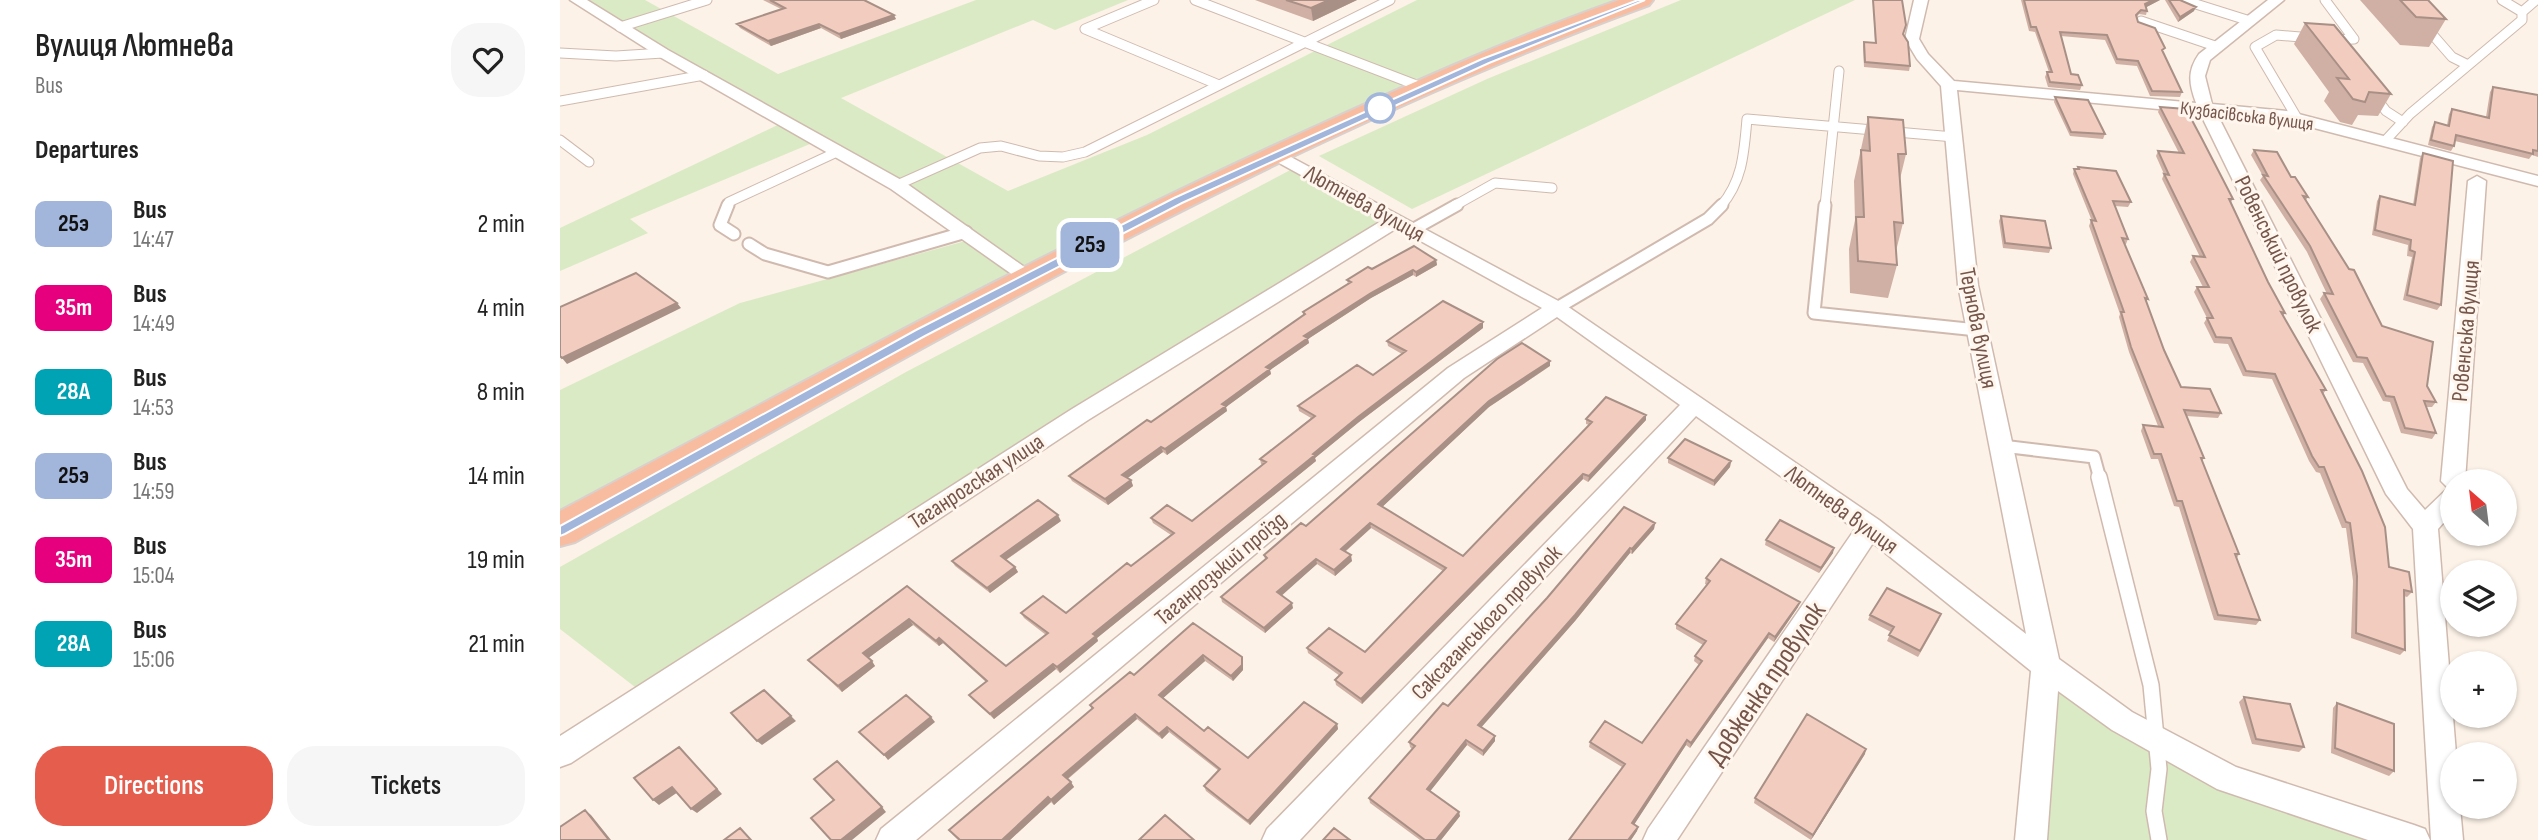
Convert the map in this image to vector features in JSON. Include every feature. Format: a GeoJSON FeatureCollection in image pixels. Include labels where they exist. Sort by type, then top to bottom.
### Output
{"type":"FeatureCollection","features":[{"type":"Feature","properties":{"kind":"highway"},"geometry":{"type":"LineString","coordinates":[[560,530],[1027,276],[1276,154],[1424,88],[1634,1]]}},
{"type":"Feature","properties":{"kind":"street"},"geometry":{"type":"LineString","coordinates":[[578,0],[663,53],[897,185],[1027,276]]}},
{"type":"Feature","properties":{"kind":"street"},"geometry":{"type":"LineString","coordinates":[[1921,0],[1912,40],[1922,56],[1949,85]]}},
{"type":"Feature","properties":{"kind":"street","name":"Ровенський провулок"},"geometry":{"type":"LineString","coordinates":[[2277,0],[2204,57],[2196,71],[2206,109],[2398,494],[2425,527]]}},
{"type":"Feature","properties":{"kind":"street","name":"Кузбасівська вулиця"},"geometry":{"type":"LineString","coordinates":[[1949,85],[2297,118],[2538,181]]}},
{"type":"Feature","properties":{"kind":"street","name":"Тернова вулиця"},"geometry":{"type":"LineString","coordinates":[[1949,85],[1968,285],[2046,666],[2031,840]]}},
{"type":"Feature","properties":{"kind":"street","name":"Лютнева вулиця"},"geometry":{"type":"LineString","coordinates":[[1276,154],[1557,308],[1870,527],[2046,666],[2122,721],[2228,779],[2414,840]]}},
{"type":"Feature","properties":{"kind":"street","name":"Ровенська вулиця"},"geometry":{"type":"LineString","coordinates":[[2454,469],[2477,181]]}},
{"type":"Feature","properties":{"kind":"street","name":"Таганрогская улица"},"geometry":{"type":"LineString","coordinates":[[560,753],[943,502],[1200,338],[1406,224]]}},
{"type":"Feature","properties":{"kind":"street","name":"Таганрозький проїзд"},"geometry":{"type":"LineString","coordinates":[[892,840],[1456,373],[1557,308]]}},
{"type":"Feature","properties":{"kind":"street","name":"Саксаганського провулок"},"geometry":{"type":"LineString","coordinates":[[1278,840],[1694,404]]}},
{"type":"Feature","properties":{"kind":"street"},"geometry":{"type":"LineString","coordinates":[[2440,510],[2425,527],[2447,840]]}},
{"type":"Feature","properties":{"kind":"street","name":"Довженка провулок"},"geometry":{"type":"LineString","coordinates":[[1660,840],[1870,527]]}},
{"type":"Feature","properties":{"kind":"lane"},"geometry":{"type":"LineString","coordinates":[[620,27],[707,0]]}},
{"type":"Feature","properties":{"kind":"lane"},"geometry":{"type":"LineString","coordinates":[[1154,0],[1085,29],[1219,85]]}},
{"type":"Feature","properties":{"kind":"lane"},"geometry":{"type":"LineString","coordinates":[[1195,0],[1424,88]]}},
{"type":"Feature","properties":{"kind":"lane"},"geometry":{"type":"LineString","coordinates":[[897,185],[980,148],[1001,146],[1051,157],[1085,152],[1390,0]]}},
{"type":"Feature","properties":{"kind":"lane"},"geometry":{"type":"LineString","coordinates":[[2183,0],[2250,21]]}},
{"type":"Feature","properties":{"kind":"lane"},"geometry":{"type":"LineString","coordinates":[[2297,118],[2255,47],[2276,35],[2332,40],[2354,39],[2325,0]]}},
{"type":"Feature","properties":{"kind":"lane"},"geometry":{"type":"LineString","coordinates":[[2502,0],[2522,12]]}},
{"type":"Feature","properties":{"kind":"lane"},"geometry":{"type":"LineString","coordinates":[[2385,141],[2403,122],[2522,20],[2522,12],[2536,0]]}},
{"type":"Feature","properties":{"kind":"lane"},"geometry":{"type":"LineString","coordinates":[[2418,19],[2452,57],[2468,65]]}},
{"type":"Feature","properties":{"kind":"lane"},"geometry":{"type":"LineString","coordinates":[[2141,21],[2218,47]]}},
{"type":"Feature","properties":{"kind":"lane"},"geometry":{"type":"LineString","coordinates":[[2332,40],[2340,50]]}},
{"type":"Feature","properties":{"kind":"lane"},"geometry":{"type":"LineString","coordinates":[[560,53],[616,57],[663,53]]}},
{"type":"Feature","properties":{"kind":"lane"},"geometry":{"type":"LineString","coordinates":[[1839,71],[1814,313],[1977,330]]}},
{"type":"Feature","properties":{"kind":"lane"},"geometry":{"type":"LineString","coordinates":[[560,101],[704,75]]}},
{"type":"Feature","properties":{"kind":"lane"},"geometry":{"type":"LineString","coordinates":[[2363,81],[2386,111],[2403,122]]}},
{"type":"Feature","properties":{"kind":"lane"},"geometry":{"type":"LineString","coordinates":[[1557,308],[1708,219],[1728,200],[1740,181],[1747,119],[1954,137]]}},
{"type":"Feature","properties":{"kind":"lane"},"geometry":{"type":"LineString","coordinates":[[560,140],[589,162]]}},
{"type":"Feature","properties":{"kind":"lane"},"geometry":{"type":"LineString","coordinates":[[734,234],[720,225],[729,202],[839,151]]}},
{"type":"Feature","properties":{"kind":"lane"},"geometry":{"type":"LineString","coordinates":[[1406,224],[1495,183],[1552,188]]}},
{"type":"Feature","properties":{"kind":"lane"},"geometry":{"type":"LineString","coordinates":[[749,244],[765,254],[828,272],[966,232]]}},
{"type":"Feature","properties":{"kind":"lane"},"geometry":{"type":"LineString","coordinates":[[2002,446],[2094,457],[2151,685],[2159,769],[2154,811],[2159,840]]}},
{"type":"Feature","properties":{"kind":"green space"},"geometry":{"type":"Polygon","coordinates":[[[574,0],[645,0],[778,74],[976,0],[1128,0],[1055,30],[1033,20],[841,98],[1008,191],[1147,135],[1417,0],[1621,0],[1361,106],[1185,188],[915,325],[560,515],[560,390],[740,303],[980,237],[817,141],[630,219],[648,233],[560,271],[560,228],[784,122],[574,0]]]}},
{"type":"Feature","properties":{"kind":"green space"},"geometry":{"type":"Polygon","coordinates":[[[1681,0],[1855,0],[1412,209],[1319,156],[1487,79],[1681,0]]]}},
{"type":"Feature","properties":{"kind":"green space"},"geometry":{"type":"Polygon","coordinates":[[[1298,166],[1392,220],[679,671],[635,687],[560,629],[560,567],[906,372],[1298,166]]]}},
{"type":"Feature","properties":{"kind":"green space"},"geometry":{"type":"Polygon","coordinates":[[[2057,669],[2226,789],[2378,840],[2045,840],[2057,669]]]}},
{"type":"Feature","properties":{"kind":"building"},"geometry":{"type":"Polygon","coordinates":[[[770,0],[864,0],[894,15],[839,34],[819,24],[768,41],[737,24],[785,8],[770,0]]]}},
{"type":"Feature","properties":{"kind":"building"},"geometry":{"type":"Polygon","coordinates":[[[1286,0],[1329,0],[1311,8],[1286,0]]]}},
{"type":"Feature","properties":{"kind":"building"},"geometry":{"type":"Polygon","coordinates":[[[1873,0],[1902,0],[1906,25],[1903,34],[1908,42],[1910,66],[1865,62],[1864,42],[1876,43],[1873,0]]]}},
{"type":"Feature","properties":{"kind":"building"},"geometry":{"type":"Polygon","coordinates":[[[2024,0],[2153,0],[2145,4],[2147,11],[2141,10],[2136,15],[2138,22],[2155,28],[2165,48],[2162,50],[2182,92],[2152,91],[2138,61],[2117,59],[2107,35],[2060,32],[2071,74],[2078,75],[2082,85],[2050,82],[2047,72],[2052,72],[2036,27],[2031,27],[2024,0]]]}},
{"type":"Feature","properties":{"kind":"building"},"geometry":{"type":"Polygon","coordinates":[[[2169,0],[2180,0],[2196,7],[2180,17],[2169,0]]]}},
{"type":"Feature","properties":{"kind":"building"},"geometry":{"type":"Polygon","coordinates":[[[2400,0],[2428,0],[2446,19],[2416,17],[2400,0]]]}},
{"type":"Feature","properties":{"kind":"building"},"geometry":{"type":"Polygon","coordinates":[[[2305,23],[2334,25],[2391,94],[2369,92],[2365,102],[2353,99],[2337,78],[2349,79],[2305,23]]]}},
{"type":"Feature","properties":{"kind":"building"},"geometry":{"type":"Polygon","coordinates":[[[2493,87],[2538,95],[2538,151],[2533,150],[2533,154],[2456,135],[2454,146],[2431,140],[2435,122],[2449,126],[2452,109],[2489,118],[2493,87]]]}},
{"type":"Feature","properties":{"kind":"building"},"geometry":{"type":"Polygon","coordinates":[[[2055,97],[2088,100],[2105,134],[2071,132],[2055,97]]]}},
{"type":"Feature","properties":{"kind":"building"},"geometry":{"type":"Polygon","coordinates":[[[2160,107],[2186,109],[2233,199],[2229,199],[2285,313],[2281,312],[2326,390],[2321,390],[2362,471],[2385,527],[2389,567],[2409,572],[2412,592],[2404,590],[2405,650],[2356,633],[2357,576],[2350,523],[2346,522],[2324,467],[2319,467],[2312,456],[2275,374],[2246,371],[2231,338],[2216,337],[2207,318],[2213,318],[2197,287],[2209,287],[2193,256],[2205,257],[2164,174],[2169,175],[2158,151],[2184,153],[2160,107]]]}},
{"type":"Feature","properties":{"kind":"building"},"geometry":{"type":"Polygon","coordinates":[[[1868,117],[1903,120],[1906,154],[1898,154],[1903,223],[1894,222],[1897,265],[1858,261],[1856,217],[1864,217],[1861,150],[1870,151],[1868,117]]]}},
{"type":"Feature","properties":{"kind":"building"},"geometry":{"type":"Polygon","coordinates":[[[2254,150],[2277,152],[2291,177],[2295,177],[2308,197],[2303,196],[2349,269],[2354,270],[2382,326],[2433,342],[2427,386],[2436,402],[2424,401],[2436,433],[2405,428],[2394,397],[2386,396],[2367,358],[2357,357],[2324,293],[2333,294],[2310,246],[2263,175],[2268,176],[2254,150]]]}},
{"type":"Feature","properties":{"kind":"building"},"geometry":{"type":"Polygon","coordinates":[[[2423,153],[2453,161],[2441,305],[2407,295],[2415,252],[2410,250],[2411,240],[2375,230],[2380,196],[2415,205],[2423,153]]]}},
{"type":"Feature","properties":{"kind":"building"},"geometry":{"type":"Polygon","coordinates":[[[2078,167],[2116,171],[2131,202],[2113,201],[2128,239],[2122,238],[2148,299],[2145,298],[2164,350],[2181,387],[2210,389],[2221,413],[2184,410],[2239,554],[2235,554],[2260,620],[2218,615],[2182,501],[2177,501],[2161,454],[2154,454],[2143,425],[2163,427],[2131,347],[2121,312],[2124,312],[2091,220],[2096,221],[2074,169],[2079,169],[2078,167]]]}},
{"type":"Feature","properties":{"kind":"building"},"geometry":{"type":"Polygon","coordinates":[[[2001,216],[2045,221],[2051,248],[2005,243],[2001,216]]]}},
{"type":"Feature","properties":{"kind":"building"},"geometry":{"type":"Polygon","coordinates":[[[1414,246],[1436,260],[1371,293],[1304,336],[1308,338],[1266,367],[1270,369],[1222,404],[1226,406],[1165,449],[1161,447],[1122,475],[1131,480],[1105,499],[1069,476],[1147,420],[1151,422],[1305,314],[1303,312],[1351,282],[1347,280],[1414,246]]]}},
{"type":"Feature","properties":{"kind":"building"},"geometry":{"type":"Polygon","coordinates":[[[636,273],[677,303],[562,358],[560,307],[636,273]]]}},
{"type":"Feature","properties":{"kind":"building"},"geometry":{"type":"Polygon","coordinates":[[[1443,301],[1483,322],[1358,417],[1313,454],[1315,455],[1093,634],[1096,636],[1057,667],[1053,664],[990,714],[969,695],[987,681],[939,638],[936,641],[909,619],[863,653],[872,661],[838,686],[808,660],[907,586],[1006,666],[1048,633],[1021,613],[1043,596],[1066,613],[1127,563],[1131,566],[1174,533],[1151,518],[1167,505],[1192,521],[1266,462],[1260,459],[1315,416],[1298,406],[1357,365],[1373,375],[1406,351],[1387,341],[1443,301]]]}},
{"type":"Feature","properties":{"kind":"building"},"geometry":{"type":"Polygon","coordinates":[[[1522,343],[1550,361],[1489,401],[1378,504],[1463,556],[1592,422],[1586,419],[1606,397],[1646,415],[1589,476],[1583,474],[1361,699],[1335,680],[1342,673],[1307,648],[1329,628],[1365,652],[1446,568],[1370,523],[1341,549],[1351,555],[1334,570],[1316,559],[1277,592],[1292,603],[1264,628],[1221,597],[1267,558],[1264,555],[1301,523],[1306,526],[1497,359],[1522,343]]]}},
{"type":"Feature","properties":{"kind":"building"},"geometry":{"type":"Polygon","coordinates":[[[1685,439],[1731,461],[1714,481],[1668,458],[1685,439]]]}},
{"type":"Feature","properties":{"kind":"building"},"geometry":{"type":"Polygon","coordinates":[[[1038,500],[1058,515],[1001,556],[1015,567],[987,588],[952,561],[1038,500]]]}},
{"type":"Feature","properties":{"kind":"building"},"geometry":{"type":"Polygon","coordinates":[[[1624,507],[1655,523],[1632,549],[1630,548],[1478,725],[1495,736],[1483,751],[1466,740],[1427,789],[1459,812],[1436,840],[1425,840],[1369,798],[1415,746],[1409,742],[1443,703],[1448,706],[1547,598],[1624,507]]]}},
{"type":"Feature","properties":{"kind":"building"},"geometry":{"type":"Polygon","coordinates":[[[1780,520],[1834,548],[1821,568],[1766,540],[1780,520]]]}},
{"type":"Feature","properties":{"kind":"building"},"geometry":{"type":"Polygon","coordinates":[[[1721,559],[1800,602],[1775,637],[1769,633],[1691,743],[1687,740],[1632,823],[1638,827],[1628,840],[1569,840],[1625,764],[1590,742],[1605,721],[1642,743],[1702,661],[1695,656],[1706,641],[1676,624],[1710,581],[1706,578],[1721,559]]]}},
{"type":"Feature","properties":{"kind":"building"},"geometry":{"type":"Polygon","coordinates":[[[1887,588],[1941,614],[1920,651],[1889,635],[1894,627],[1870,615],[1887,588]]]}},
{"type":"Feature","properties":{"kind":"building"},"geometry":{"type":"Polygon","coordinates":[[[1193,623],[1242,657],[1242,665],[1231,676],[1203,655],[1159,695],[1204,731],[1208,727],[1248,758],[1304,702],[1337,724],[1248,821],[1204,786],[1220,769],[1167,727],[1159,734],[1135,714],[1063,775],[1071,782],[1051,800],[1048,797],[1002,840],[960,840],[949,830],[1093,708],[1090,705],[1130,672],[1134,675],[1193,623]]]}},
{"type":"Feature","properties":{"kind":"building"},"geometry":{"type":"Polygon","coordinates":[[[764,690],[791,716],[757,741],[731,713],[764,690]]]}},
{"type":"Feature","properties":{"kind":"building"},"geometry":{"type":"Polygon","coordinates":[[[906,695],[931,717],[884,755],[859,732],[906,695]]]}},
{"type":"Feature","properties":{"kind":"building"},"geometry":{"type":"Polygon","coordinates":[[[2244,697],[2290,704],[2304,747],[2256,739],[2244,697]]]}},
{"type":"Feature","properties":{"kind":"building"},"geometry":{"type":"Polygon","coordinates":[[[2337,703],[2394,724],[2394,771],[2335,748],[2337,703]]]}},
{"type":"Feature","properties":{"kind":"building"},"geometry":{"type":"Polygon","coordinates":[[[1807,714],[1866,749],[1813,835],[1755,798],[1807,714]]]}},
{"type":"Feature","properties":{"kind":"building"},"geometry":{"type":"Polygon","coordinates":[[[679,747],[717,789],[691,809],[672,787],[653,800],[634,778],[679,747]]]}},
{"type":"Feature","properties":{"kind":"building"},"geometry":{"type":"Polygon","coordinates":[[[837,761],[882,807],[841,840],[831,840],[811,818],[834,800],[814,779],[837,761]]]}},
{"type":"Feature","properties":{"kind":"building"},"geometry":{"type":"Polygon","coordinates":[[[585,810],[609,840],[560,840],[560,827],[585,810]]]}},
{"type":"Feature","properties":{"kind":"building"},"geometry":{"type":"Polygon","coordinates":[[[1165,815],[1194,840],[1139,840],[1165,815]]]}},
{"type":"Feature","properties":{"kind":"building"},"geometry":{"type":"Polygon","coordinates":[[[740,828],[751,840],[724,840],[740,828]]]}},
{"type":"Feature","properties":{"kind":"building"},"geometry":{"type":"Polygon","coordinates":[[[1334,828],[1350,840],[1323,840],[1334,828]]]}},
{"type":"Feature","properties":{"kind":"bus line","name":"25э"},"geometry":{"type":"LineString","coordinates":[[560,530],[1027,276],[1178,201],[1276,154],[1485,61],[1641,0]]}}]}
